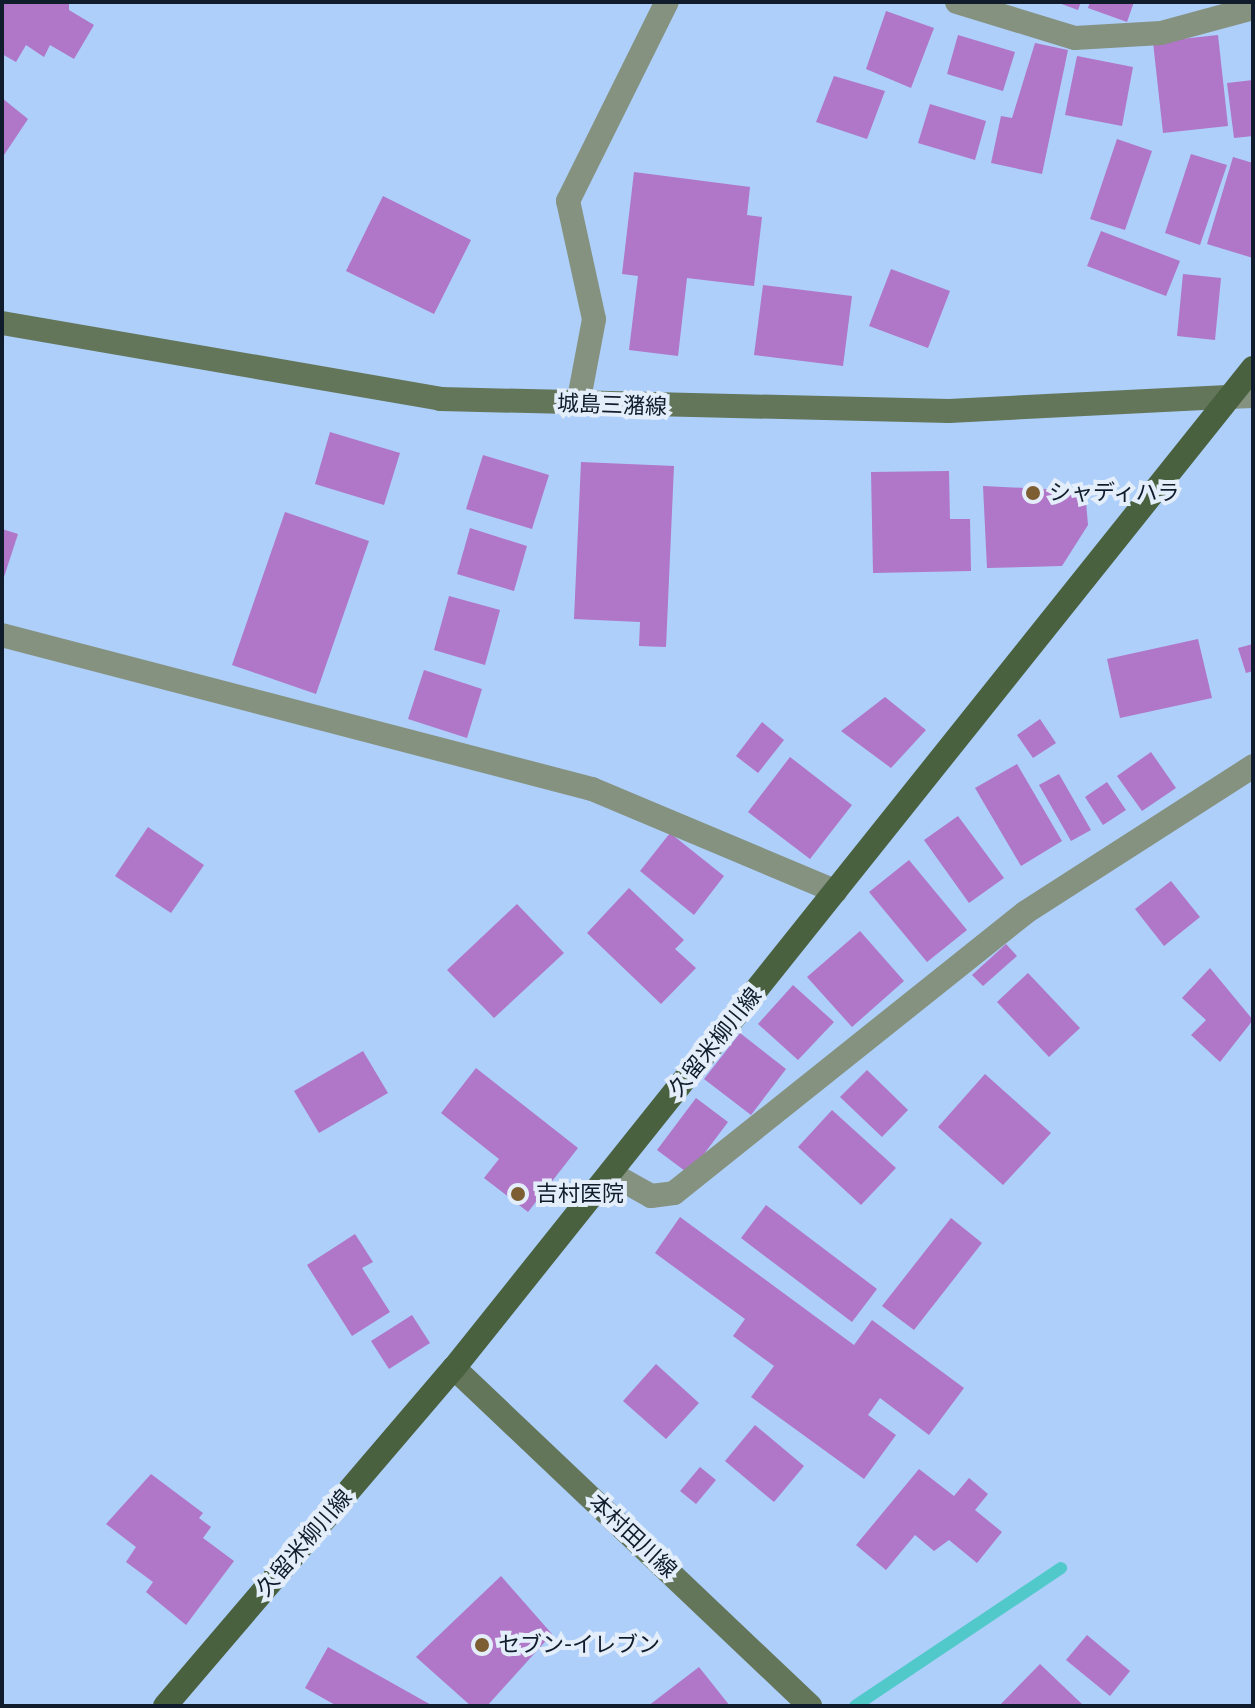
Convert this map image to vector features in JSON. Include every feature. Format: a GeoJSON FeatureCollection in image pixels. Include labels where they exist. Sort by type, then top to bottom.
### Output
{"type":"FeatureCollection","features":[{"type":"Feature","properties":{"kind":"main road","name":"城島三潴線"},"geometry":{"type":"LineString","coordinates":[[2,323],[440,399],[949,411],[1228,397]]}},
{"type":"Feature","properties":{"kind":"main road","name":"久留米柳川線"},"geometry":{"type":"LineString","coordinates":[[165,1706],[454,1368],[1253,368]]}},
{"type":"Feature","properties":{"kind":"main road","name":"本村田川線"},"geometry":{"type":"LineString","coordinates":[[454,1368],[810,1706]]}},
{"type":"Feature","properties":{"kind":"street"},"geometry":{"type":"LineString","coordinates":[[578,404],[594,319],[568,201],[667,2]]}},
{"type":"Feature","properties":{"kind":"street"},"geometry":{"type":"LineString","coordinates":[[957,2],[1075,38],[1161,33],[1253,8]]}},
{"type":"Feature","properties":{"kind":"street"},"geometry":{"type":"LineString","coordinates":[[1228,397],[1253,396]]}},
{"type":"Feature","properties":{"kind":"street"},"geometry":{"type":"LineString","coordinates":[[2,635],[592,789],[835,891]]}},
{"type":"Feature","properties":{"kind":"street"},"geometry":{"type":"LineString","coordinates":[[610,1173],[651,1196],[674,1193],[1026,912],[1253,766]]}},
{"type":"Feature","properties":{"kind":"building"},"geometry":{"type":"Polygon","coordinates":[[[2,2],[69,2],[69,10],[94,25],[74,59],[50,45],[44,57],[26,45],[16,62],[2,54],[2,2]]]}},
{"type":"Feature","properties":{"kind":"building"},"geometry":{"type":"Polygon","coordinates":[[[1056,2],[1081,2],[1078,10],[1056,2]]]}},
{"type":"Feature","properties":{"kind":"building"},"geometry":{"type":"Polygon","coordinates":[[[1090,2],[1134,2],[1127,22],[1088,8],[1090,2]]]}},
{"type":"Feature","properties":{"kind":"building"},"geometry":{"type":"Polygon","coordinates":[[[886,11],[934,28],[911,88],[866,69],[886,11]]]}},
{"type":"Feature","properties":{"kind":"building"},"geometry":{"type":"Polygon","coordinates":[[[958,35],[1015,52],[1003,91],[947,74],[958,35]]]}},
{"type":"Feature","properties":{"kind":"building"},"geometry":{"type":"Polygon","coordinates":[[[1218,35],[1228,126],[1163,133],[1153,42],[1218,35]]]}},
{"type":"Feature","properties":{"kind":"building"},"geometry":{"type":"Polygon","coordinates":[[[1035,43],[1068,50],[1042,174],[991,163],[1001,116],[1012,118],[1035,43]]]}},
{"type":"Feature","properties":{"kind":"building"},"geometry":{"type":"Polygon","coordinates":[[[1077,56],[1133,67],[1122,126],[1065,115],[1077,56]]]}},
{"type":"Feature","properties":{"kind":"building"},"geometry":{"type":"Polygon","coordinates":[[[834,76],[885,91],[867,139],[816,122],[834,76]]]}},
{"type":"Feature","properties":{"kind":"building"},"geometry":{"type":"Polygon","coordinates":[[[1253,80],[1253,136],[1234,138],[1227,83],[1253,80]]]}},
{"type":"Feature","properties":{"kind":"building"},"geometry":{"type":"Polygon","coordinates":[[[2,98],[28,119],[2,158],[2,98]]]}},
{"type":"Feature","properties":{"kind":"building"},"geometry":{"type":"Polygon","coordinates":[[[930,104],[986,121],[975,160],[918,143],[930,104]]]}},
{"type":"Feature","properties":{"kind":"building"},"geometry":{"type":"Polygon","coordinates":[[[1117,139],[1152,151],[1125,230],[1090,219],[1117,139]]]}},
{"type":"Feature","properties":{"kind":"building"},"geometry":{"type":"Polygon","coordinates":[[[1191,154],[1227,165],[1200,245],[1165,233],[1191,154]]]}},
{"type":"Feature","properties":{"kind":"building"},"geometry":{"type":"Polygon","coordinates":[[[1233,157],[1253,163],[1253,258],[1207,244],[1233,157]]]}},
{"type":"Feature","properties":{"kind":"building"},"geometry":{"type":"Polygon","coordinates":[[[634,172],[750,187],[747,215],[762,217],[754,286],[687,278],[678,356],[629,350],[638,276],[622,274],[634,172]]]}},
{"type":"Feature","properties":{"kind":"building"},"geometry":{"type":"Polygon","coordinates":[[[383,196],[471,240],[434,314],[346,271],[383,196]]]}},
{"type":"Feature","properties":{"kind":"building"},"geometry":{"type":"Polygon","coordinates":[[[1101,231],[1180,261],[1166,296],[1087,266],[1101,231]]]}},
{"type":"Feature","properties":{"kind":"building"},"geometry":{"type":"Polygon","coordinates":[[[891,269],[950,291],[928,348],[869,326],[891,269]]]}},
{"type":"Feature","properties":{"kind":"building"},"geometry":{"type":"Polygon","coordinates":[[[1183,274],[1221,278],[1215,340],[1177,336],[1183,274]]]}},
{"type":"Feature","properties":{"kind":"building"},"geometry":{"type":"Polygon","coordinates":[[[763,285],[852,296],[843,366],[754,355],[763,285]]]}},
{"type":"Feature","properties":{"kind":"building"},"geometry":{"type":"Polygon","coordinates":[[[330,432],[400,453],[384,505],[315,484],[330,432]]]}},
{"type":"Feature","properties":{"kind":"building"},"geometry":{"type":"Polygon","coordinates":[[[483,455],[549,475],[532,529],[466,509],[483,455]]]}},
{"type":"Feature","properties":{"kind":"building"},"geometry":{"type":"Polygon","coordinates":[[[581,462],[674,466],[666,647],[639,646],[640,622],[574,619],[581,462]]]}},
{"type":"Feature","properties":{"kind":"building"},"geometry":{"type":"Polygon","coordinates":[[[949,471],[950,519],[970,519],[971,571],[873,573],[871,472],[949,471]]]}},
{"type":"Feature","properties":{"kind":"building"},"geometry":{"type":"Polygon","coordinates":[[[983,486],[1085,491],[1088,525],[1062,566],[987,568],[983,486]]]}},
{"type":"Feature","properties":{"kind":"building"},"geometry":{"type":"Polygon","coordinates":[[[285,512],[369,541],[316,694],[232,665],[285,512]]]}},
{"type":"Feature","properties":{"kind":"building"},"geometry":{"type":"Polygon","coordinates":[[[470,528],[527,546],[514,591],[457,574],[470,528]]]}},
{"type":"Feature","properties":{"kind":"building"},"geometry":{"type":"Polygon","coordinates":[[[2,529],[18,534],[3,580],[2,579],[2,529]]]}},
{"type":"Feature","properties":{"kind":"building"},"geometry":{"type":"Polygon","coordinates":[[[449,596],[500,610],[485,665],[434,650],[449,596]]]}},
{"type":"Feature","properties":{"kind":"building"},"geometry":{"type":"Polygon","coordinates":[[[1198,639],[1212,698],[1120,718],[1107,659],[1198,639]]]}},
{"type":"Feature","properties":{"kind":"building"},"geometry":{"type":"Polygon","coordinates":[[[1253,644],[1253,671],[1246,673],[1238,648],[1253,644]]]}},
{"type":"Feature","properties":{"kind":"building"},"geometry":{"type":"Polygon","coordinates":[[[424,670],[482,689],[467,738],[408,719],[424,670]]]}},
{"type":"Feature","properties":{"kind":"building"},"geometry":{"type":"Polygon","coordinates":[[[885,697],[926,730],[891,768],[841,731],[885,697]]]}},
{"type":"Feature","properties":{"kind":"building"},"geometry":{"type":"Polygon","coordinates":[[[1040,719],[1056,743],[1033,758],[1017,735],[1040,719]]]}},
{"type":"Feature","properties":{"kind":"building"},"geometry":{"type":"Polygon","coordinates":[[[762,722],[784,740],[758,773],[736,756],[762,722]]]}},
{"type":"Feature","properties":{"kind":"building"},"geometry":{"type":"Polygon","coordinates":[[[1151,752],[1176,788],[1142,811],[1117,776],[1151,752]]]}},
{"type":"Feature","properties":{"kind":"building"},"geometry":{"type":"Polygon","coordinates":[[[790,757],[852,805],[810,859],[748,812],[790,757]]]}},
{"type":"Feature","properties":{"kind":"building"},"geometry":{"type":"Polygon","coordinates":[[[1017,764],[1062,841],[1021,866],[975,788],[1017,764]]]}},
{"type":"Feature","properties":{"kind":"building"},"geometry":{"type":"Polygon","coordinates":[[[1059,774],[1091,830],[1071,841],[1039,785],[1059,774]]]}},
{"type":"Feature","properties":{"kind":"building"},"geometry":{"type":"Polygon","coordinates":[[[1107,782],[1126,810],[1103,825],[1085,797],[1107,782]]]}},
{"type":"Feature","properties":{"kind":"building"},"geometry":{"type":"Polygon","coordinates":[[[958,816],[1004,878],[969,903],[924,840],[958,816]]]}},
{"type":"Feature","properties":{"kind":"building"},"geometry":{"type":"Polygon","coordinates":[[[148,827],[204,865],[171,913],[115,876],[148,827]]]}},
{"type":"Feature","properties":{"kind":"building"},"geometry":{"type":"Polygon","coordinates":[[[670,833],[724,876],[694,915],[640,871],[670,833]]]}},
{"type":"Feature","properties":{"kind":"building"},"geometry":{"type":"Polygon","coordinates":[[[909,860],[967,930],[927,962],[869,892],[909,860]]]}},
{"type":"Feature","properties":{"kind":"building"},"geometry":{"type":"Polygon","coordinates":[[[1171,881],[1200,917],[1164,946],[1135,909],[1171,881]]]}},
{"type":"Feature","properties":{"kind":"building"},"geometry":{"type":"Polygon","coordinates":[[[629,888],[684,940],[675,949],[696,968],[661,1004],[587,933],[629,888]]]}},
{"type":"Feature","properties":{"kind":"building"},"geometry":{"type":"Polygon","coordinates":[[[517,904],[564,953],[494,1018],[447,970],[517,904]]]}},
{"type":"Feature","properties":{"kind":"building"},"geometry":{"type":"Polygon","coordinates":[[[860,931],[904,981],[852,1027],[807,977],[860,931]]]}},
{"type":"Feature","properties":{"kind":"building"},"geometry":{"type":"Polygon","coordinates":[[[1006,944],[1017,956],[983,986],[972,975],[1006,944]]]}},
{"type":"Feature","properties":{"kind":"building"},"geometry":{"type":"Polygon","coordinates":[[[1210,968],[1253,1020],[1220,1062],[1191,1035],[1206,1020],[1182,998],[1210,968]]]}},
{"type":"Feature","properties":{"kind":"building"},"geometry":{"type":"Polygon","coordinates":[[[1028,973],[1080,1028],[1049,1057],[997,1002],[1028,973]]]}},
{"type":"Feature","properties":{"kind":"building"},"geometry":{"type":"Polygon","coordinates":[[[793,985],[834,1022],[798,1060],[758,1024],[793,985]]]}},
{"type":"Feature","properties":{"kind":"building"},"geometry":{"type":"Polygon","coordinates":[[[740,1033],[786,1069],[751,1115],[704,1079],[740,1033]]]}},
{"type":"Feature","properties":{"kind":"building"},"geometry":{"type":"Polygon","coordinates":[[[363,1051],[388,1093],[319,1133],[294,1091],[363,1051]]]}},
{"type":"Feature","properties":{"kind":"building"},"geometry":{"type":"Polygon","coordinates":[[[476,1068],[578,1148],[528,1212],[484,1178],[499,1159],[441,1113],[476,1068]]]}},
{"type":"Feature","properties":{"kind":"building"},"geometry":{"type":"Polygon","coordinates":[[[867,1070],[908,1110],[882,1137],[840,1097],[867,1070]]]}},
{"type":"Feature","properties":{"kind":"building"},"geometry":{"type":"Polygon","coordinates":[[[985,1074],[1051,1133],[1003,1185],[938,1127],[985,1074]]]}},
{"type":"Feature","properties":{"kind":"building"},"geometry":{"type":"Polygon","coordinates":[[[696,1098],[728,1122],[689,1174],[657,1150],[696,1098]]]}},
{"type":"Feature","properties":{"kind":"building"},"geometry":{"type":"Polygon","coordinates":[[[832,1110],[896,1168],[861,1205],[798,1147],[832,1110]]]}},
{"type":"Feature","properties":{"kind":"building"},"geometry":{"type":"Polygon","coordinates":[[[766,1205],[877,1289],[852,1322],[741,1238],[766,1205]]]}},
{"type":"Feature","properties":{"kind":"building"},"geometry":{"type":"Polygon","coordinates":[[[680,1217],[854,1345],[872,1320],[964,1388],[929,1435],[880,1398],[868,1415],[896,1435],[864,1479],[751,1397],[774,1366],[733,1336],[745,1319],[655,1253],[680,1217]]]}},
{"type":"Feature","properties":{"kind":"building"},"geometry":{"type":"Polygon","coordinates":[[[951,1218],[982,1243],[914,1330],[882,1306],[951,1218]]]}},
{"type":"Feature","properties":{"kind":"building"},"geometry":{"type":"Polygon","coordinates":[[[355,1234],[373,1262],[362,1268],[390,1312],[352,1336],[307,1265],[355,1234]]]}},
{"type":"Feature","properties":{"kind":"building"},"geometry":{"type":"Polygon","coordinates":[[[412,1315],[430,1343],[389,1369],[371,1341],[412,1315]]]}},
{"type":"Feature","properties":{"kind":"building"},"geometry":{"type":"Polygon","coordinates":[[[656,1364],[699,1403],[666,1439],[623,1401],[656,1364]]]}},
{"type":"Feature","properties":{"kind":"building"},"geometry":{"type":"Polygon","coordinates":[[[755,1425],[804,1466],[774,1502],[725,1461],[755,1425]]]}},
{"type":"Feature","properties":{"kind":"building"},"geometry":{"type":"Polygon","coordinates":[[[700,1467],[716,1480],[696,1504],[680,1491],[700,1467]]]}},
{"type":"Feature","properties":{"kind":"building"},"geometry":{"type":"Polygon","coordinates":[[[919,1469],[954,1496],[969,1478],[988,1494],[975,1510],[1002,1532],[977,1563],[949,1540],[934,1551],[915,1535],[886,1570],[856,1545],[919,1469]]]}},
{"type":"Feature","properties":{"kind":"building"},"geometry":{"type":"Polygon","coordinates":[[[151,1474],[203,1513],[199,1518],[211,1527],[203,1538],[234,1561],[186,1625],[146,1592],[153,1582],[126,1562],[136,1547],[106,1524],[151,1474]]]}},
{"type":"Feature","properties":{"kind":"building"},"geometry":{"type":"Polygon","coordinates":[[[501,1576],[552,1634],[487,1706],[471,1706],[416,1657],[501,1576]]]}},
{"type":"Feature","properties":{"kind":"building"},"geometry":{"type":"Polygon","coordinates":[[[1087,1635],[1130,1671],[1110,1696],[1066,1660],[1087,1635]]]}},
{"type":"Feature","properties":{"kind":"building"},"geometry":{"type":"Polygon","coordinates":[[[328,1647],[433,1706],[337,1706],[305,1688],[328,1647]]]}},
{"type":"Feature","properties":{"kind":"building"},"geometry":{"type":"Polygon","coordinates":[[[1040,1664],[1084,1706],[999,1706],[1040,1664]]]}},
{"type":"Feature","properties":{"kind":"building"},"geometry":{"type":"Polygon","coordinates":[[[699,1667],[730,1706],[648,1706],[699,1667]]]}},
{"type":"Feature","properties":{"kind":"waterway"},"geometry":{"type":"LineString","coordinates":[[855,1706],[1061,1568]]}},
{"type":"Feature","properties":{"kind":"place","name":"シャディハラ"},"geometry":{"type":"Point","coordinates":[1033,493]}},
{"type":"Feature","properties":{"kind":"place","name":"吉村医院"},"geometry":{"type":"Point","coordinates":[518,1194]}},
{"type":"Feature","properties":{"kind":"place","name":"セブン-イレブン"},"geometry":{"type":"Point","coordinates":[482,1645]}}]}
